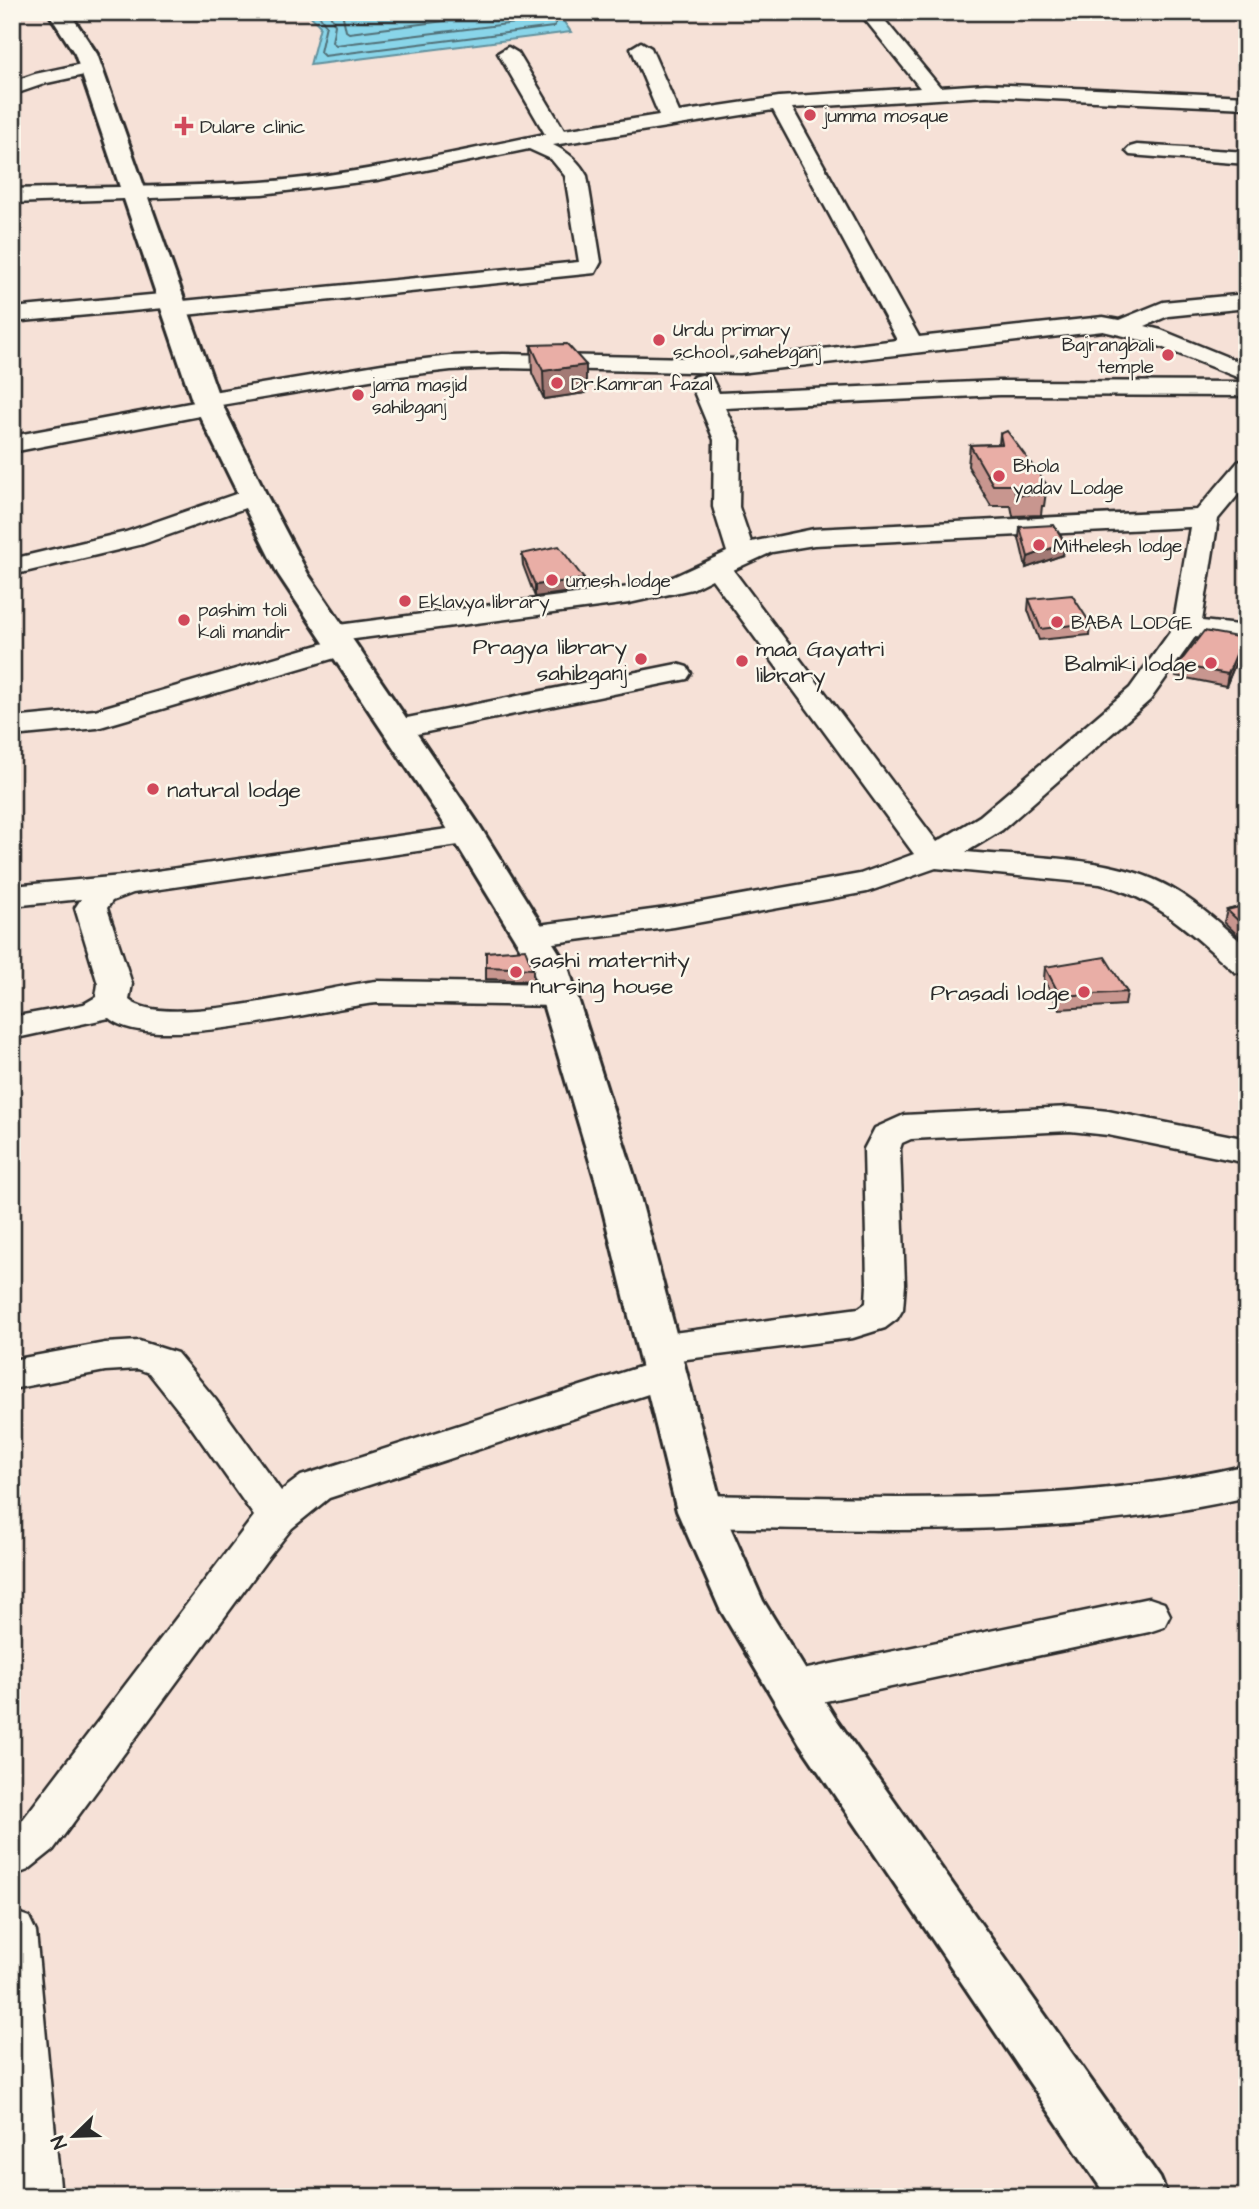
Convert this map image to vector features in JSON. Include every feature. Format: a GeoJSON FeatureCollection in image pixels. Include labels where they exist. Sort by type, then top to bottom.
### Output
{"type":"FeatureCollection","features":[{"type":"Feature","properties":{"kind":"main road"},"geometry":{"type":"LineString","coordinates":[[58,12],[86,54],[208,403],[293,574],[468,835],[550,967],[616,1182],[700,1511],[743,1609],[793,1690],[1140,2197]]}},
{"type":"Feature","properties":{"kind":"street"},"geometry":{"type":"LineString","coordinates":[[868,12],[934,92]]}},
{"type":"Feature","properties":{"kind":"street"},"geometry":{"type":"LineString","coordinates":[[641,48],[671,118]]}},
{"type":"Feature","properties":{"kind":"street"},"geometry":{"type":"LineString","coordinates":[[508,53],[558,138]]}},
{"type":"Feature","properties":{"kind":"street"},"geometry":{"type":"LineString","coordinates":[[12,89],[42,78],[91,68]]}},
{"type":"Feature","properties":{"kind":"street"},"geometry":{"type":"LineString","coordinates":[[12,196],[262,188],[320,182],[377,174],[671,118],[779,103],[934,92],[1043,91],[1247,102]]}},
{"type":"Feature","properties":{"kind":"street"},"geometry":{"type":"LineString","coordinates":[[779,103],[912,346]]}},
{"type":"Feature","properties":{"kind":"street"},"geometry":{"type":"LineString","coordinates":[[12,315],[54,309],[174,305],[587,268],[590,262],[576,176],[568,162],[533,143]]}},
{"type":"Feature","properties":{"kind":"street"},"geometry":{"type":"LineString","coordinates":[[1137,151],[1247,158]]}},
{"type":"Feature","properties":{"kind":"street"},"geometry":{"type":"LineString","coordinates":[[1121,328],[1163,309],[1247,301]]}},
{"type":"Feature","properties":{"kind":"street"},"geometry":{"type":"LineString","coordinates":[[12,444],[208,403],[382,371],[452,363],[503,361],[739,366],[1103,324],[1153,335],[1247,374]]}},
{"type":"Feature","properties":{"kind":"street"},"geometry":{"type":"LineString","coordinates":[[695,366],[727,440],[726,507],[729,561],[933,858]]}},
{"type":"Feature","properties":{"kind":"street"},"geometry":{"type":"LineString","coordinates":[[710,401],[1013,388],[1247,389]]}},
{"type":"Feature","properties":{"kind":"street"},"geometry":{"type":"LineString","coordinates":[[531,936],[674,917],[867,882],[933,858],[990,823],[1140,694],[1187,628],[1205,518],[1247,467]]}},
{"type":"Feature","properties":{"kind":"street"},"geometry":{"type":"LineString","coordinates":[[12,567],[134,538],[253,496]]}},
{"type":"Feature","properties":{"kind":"street"},"geometry":{"type":"LineString","coordinates":[[12,727],[110,716],[337,640],[629,594],[682,583],[765,545],[865,533],[1205,518]]}},
{"type":"Feature","properties":{"kind":"street"},"geometry":{"type":"LineString","coordinates":[[1187,628],[1247,634]]}},
{"type":"Feature","properties":{"kind":"street"},"geometry":{"type":"LineString","coordinates":[[397,729],[677,673]]}},
{"type":"Feature","properties":{"kind":"street"},"geometry":{"type":"LineString","coordinates":[[12,895],[127,884],[468,835]]}},
{"type":"Feature","properties":{"kind":"street"},"geometry":{"type":"LineString","coordinates":[[933,858],[1100,874],[1129,881],[1157,893],[1183,909],[1247,965]]}},
{"type":"Feature","properties":{"kind":"street"},"geometry":{"type":"LineString","coordinates":[[112,1003],[115,984],[91,908],[101,894],[127,884]]}},
{"type":"Feature","properties":{"kind":"street"},"geometry":{"type":"LineString","coordinates":[[112,1003],[127,1016],[168,1022],[250,1015],[348,995],[377,992],[559,995]]}},
{"type":"Feature","properties":{"kind":"street"},"geometry":{"type":"LineString","coordinates":[[12,1028],[93,1013],[112,1003]]}},
{"type":"Feature","properties":{"kind":"street"},"geometry":{"type":"LineString","coordinates":[[12,1856],[37,1836],[277,1517],[315,1487],[662,1361],[853,1324],[872,1318],[884,1309],[886,1284],[882,1149],[888,1136],[904,1127],[1070,1119],[1108,1123],[1247,1151]]}},
{"type":"Feature","properties":{"kind":"street"},"geometry":{"type":"LineString","coordinates":[[12,1375],[105,1357],[139,1355],[163,1363],[201,1410],[277,1517]]}},
{"type":"Feature","properties":{"kind":"street"},"geometry":{"type":"LineString","coordinates":[[700,1511],[999,1513],[1170,1497],[1247,1481]]}},
{"type":"Feature","properties":{"kind":"street"},"geometry":{"type":"LineString","coordinates":[[793,1690],[1149,1615]]}},
{"type":"Feature","properties":{"kind":"street"},"geometry":{"type":"LineString","coordinates":[[12,1931],[36,2197]]}},
{"type":"Feature","properties":{"kind":"water"},"geometry":{"type":"Polygon","coordinates":[[[307,12],[557,12],[571,32],[310,65],[320,26],[307,12]]]}},
{"type":"Feature","properties":{"kind":"building"},"geometry":{"type":"Polygon","coordinates":[[[567,344],[586,365],[543,371],[531,345],[567,344]]]}},
{"type":"Feature","properties":{"kind":"building"},"geometry":{"type":"Polygon","coordinates":[[[1007,431],[1047,485],[1038,485],[1044,494],[1016,495],[1013,485],[993,485],[970,445],[1002,444],[1000,434],[1007,431]]]}},
{"type":"Feature","properties":{"kind":"building"},"geometry":{"type":"Polygon","coordinates":[[[1054,525],[1065,543],[1028,557],[1020,527],[1054,525]]]}},
{"type":"Feature","properties":{"kind":"building"},"geometry":{"type":"Polygon","coordinates":[[[559,546],[584,579],[535,585],[522,554],[559,546]]]}},
{"type":"Feature","properties":{"kind":"building"},"geometry":{"type":"Polygon","coordinates":[[[1072,595],[1090,623],[1041,629],[1029,599],[1072,595]]]}},
{"type":"Feature","properties":{"kind":"building","name":"Balmiki lodge"},"geometry":{"type":"Polygon","coordinates":[[[1204,631],[1243,638],[1228,674],[1178,665],[1204,631]]]}},
{"type":"Feature","properties":{"kind":"building"},"geometry":{"type":"Polygon","coordinates":[[[1247,905],[1247,929],[1227,910],[1247,905]]]}},
{"type":"Feature","properties":{"kind":"building"},"geometry":{"type":"Polygon","coordinates":[[[525,949],[533,969],[486,967],[486,952],[525,949]]]}},
{"type":"Feature","properties":{"kind":"building"},"geometry":{"type":"Polygon","coordinates":[[[1105,957],[1127,992],[1060,996],[1045,967],[1105,957]]]}},
{"type":"Feature","properties":{"kind":"place","name":"jumma mosque"},"geometry":{"type":"Point","coordinates":[810,115]}},
{"type":"Feature","properties":{"kind":"place","name":"Dulare clinic"},"geometry":{"type":"Point","coordinates":[184,126]}},
{"type":"Feature","properties":{"kind":"place","name":"Urdu primary school ,sahebganj"},"geometry":{"type":"Point","coordinates":[659,340]}},
{"type":"Feature","properties":{"kind":"place","name":"Bajrangbali temple"},"geometry":{"type":"Point","coordinates":[1168,355]}},
{"type":"Feature","properties":{"kind":"place","name":"Dr.Kamran fazal"},"geometry":{"type":"Point","coordinates":[557,383]}},
{"type":"Feature","properties":{"kind":"place","name":"jama masjid sahibganj"},"geometry":{"type":"Point","coordinates":[358,395]}},
{"type":"Feature","properties":{"kind":"place","name":"Bhola yadav Lodge"},"geometry":{"type":"Point","coordinates":[999,476]}},
{"type":"Feature","properties":{"kind":"place","name":"Mithelesh lodge"},"geometry":{"type":"Point","coordinates":[1039,545]}},
{"type":"Feature","properties":{"kind":"place","name":"umesh lodge"},"geometry":{"type":"Point","coordinates":[552,580]}},
{"type":"Feature","properties":{"kind":"place","name":"Eklavya library"},"geometry":{"type":"Point","coordinates":[405,601]}},
{"type":"Feature","properties":{"kind":"place","name":"pashim toli kali mandir"},"geometry":{"type":"Point","coordinates":[184,620]}},
{"type":"Feature","properties":{"kind":"place","name":"BABA LODGE"},"geometry":{"type":"Point","coordinates":[1057,622]}},
{"type":"Feature","properties":{"kind":"place","name":"Pragya library sahibganj"},"geometry":{"type":"Point","coordinates":[641,659]}},
{"type":"Feature","properties":{"kind":"place","name":"maa Gayatri library"},"geometry":{"type":"Point","coordinates":[742,661]}},
{"type":"Feature","properties":{"kind":"place","name":"Balmiki lodge"},"geometry":{"type":"Point","coordinates":[1211,663]}},
{"type":"Feature","properties":{"kind":"place","name":"natural lodge"},"geometry":{"type":"Point","coordinates":[153,789]}},
{"type":"Feature","properties":{"kind":"place","name":"sashi maternity nursing house"},"geometry":{"type":"Point","coordinates":[516,972]}},
{"type":"Feature","properties":{"kind":"place","name":"Prasadi lodge"},"geometry":{"type":"Point","coordinates":[1084,992]}}]}
